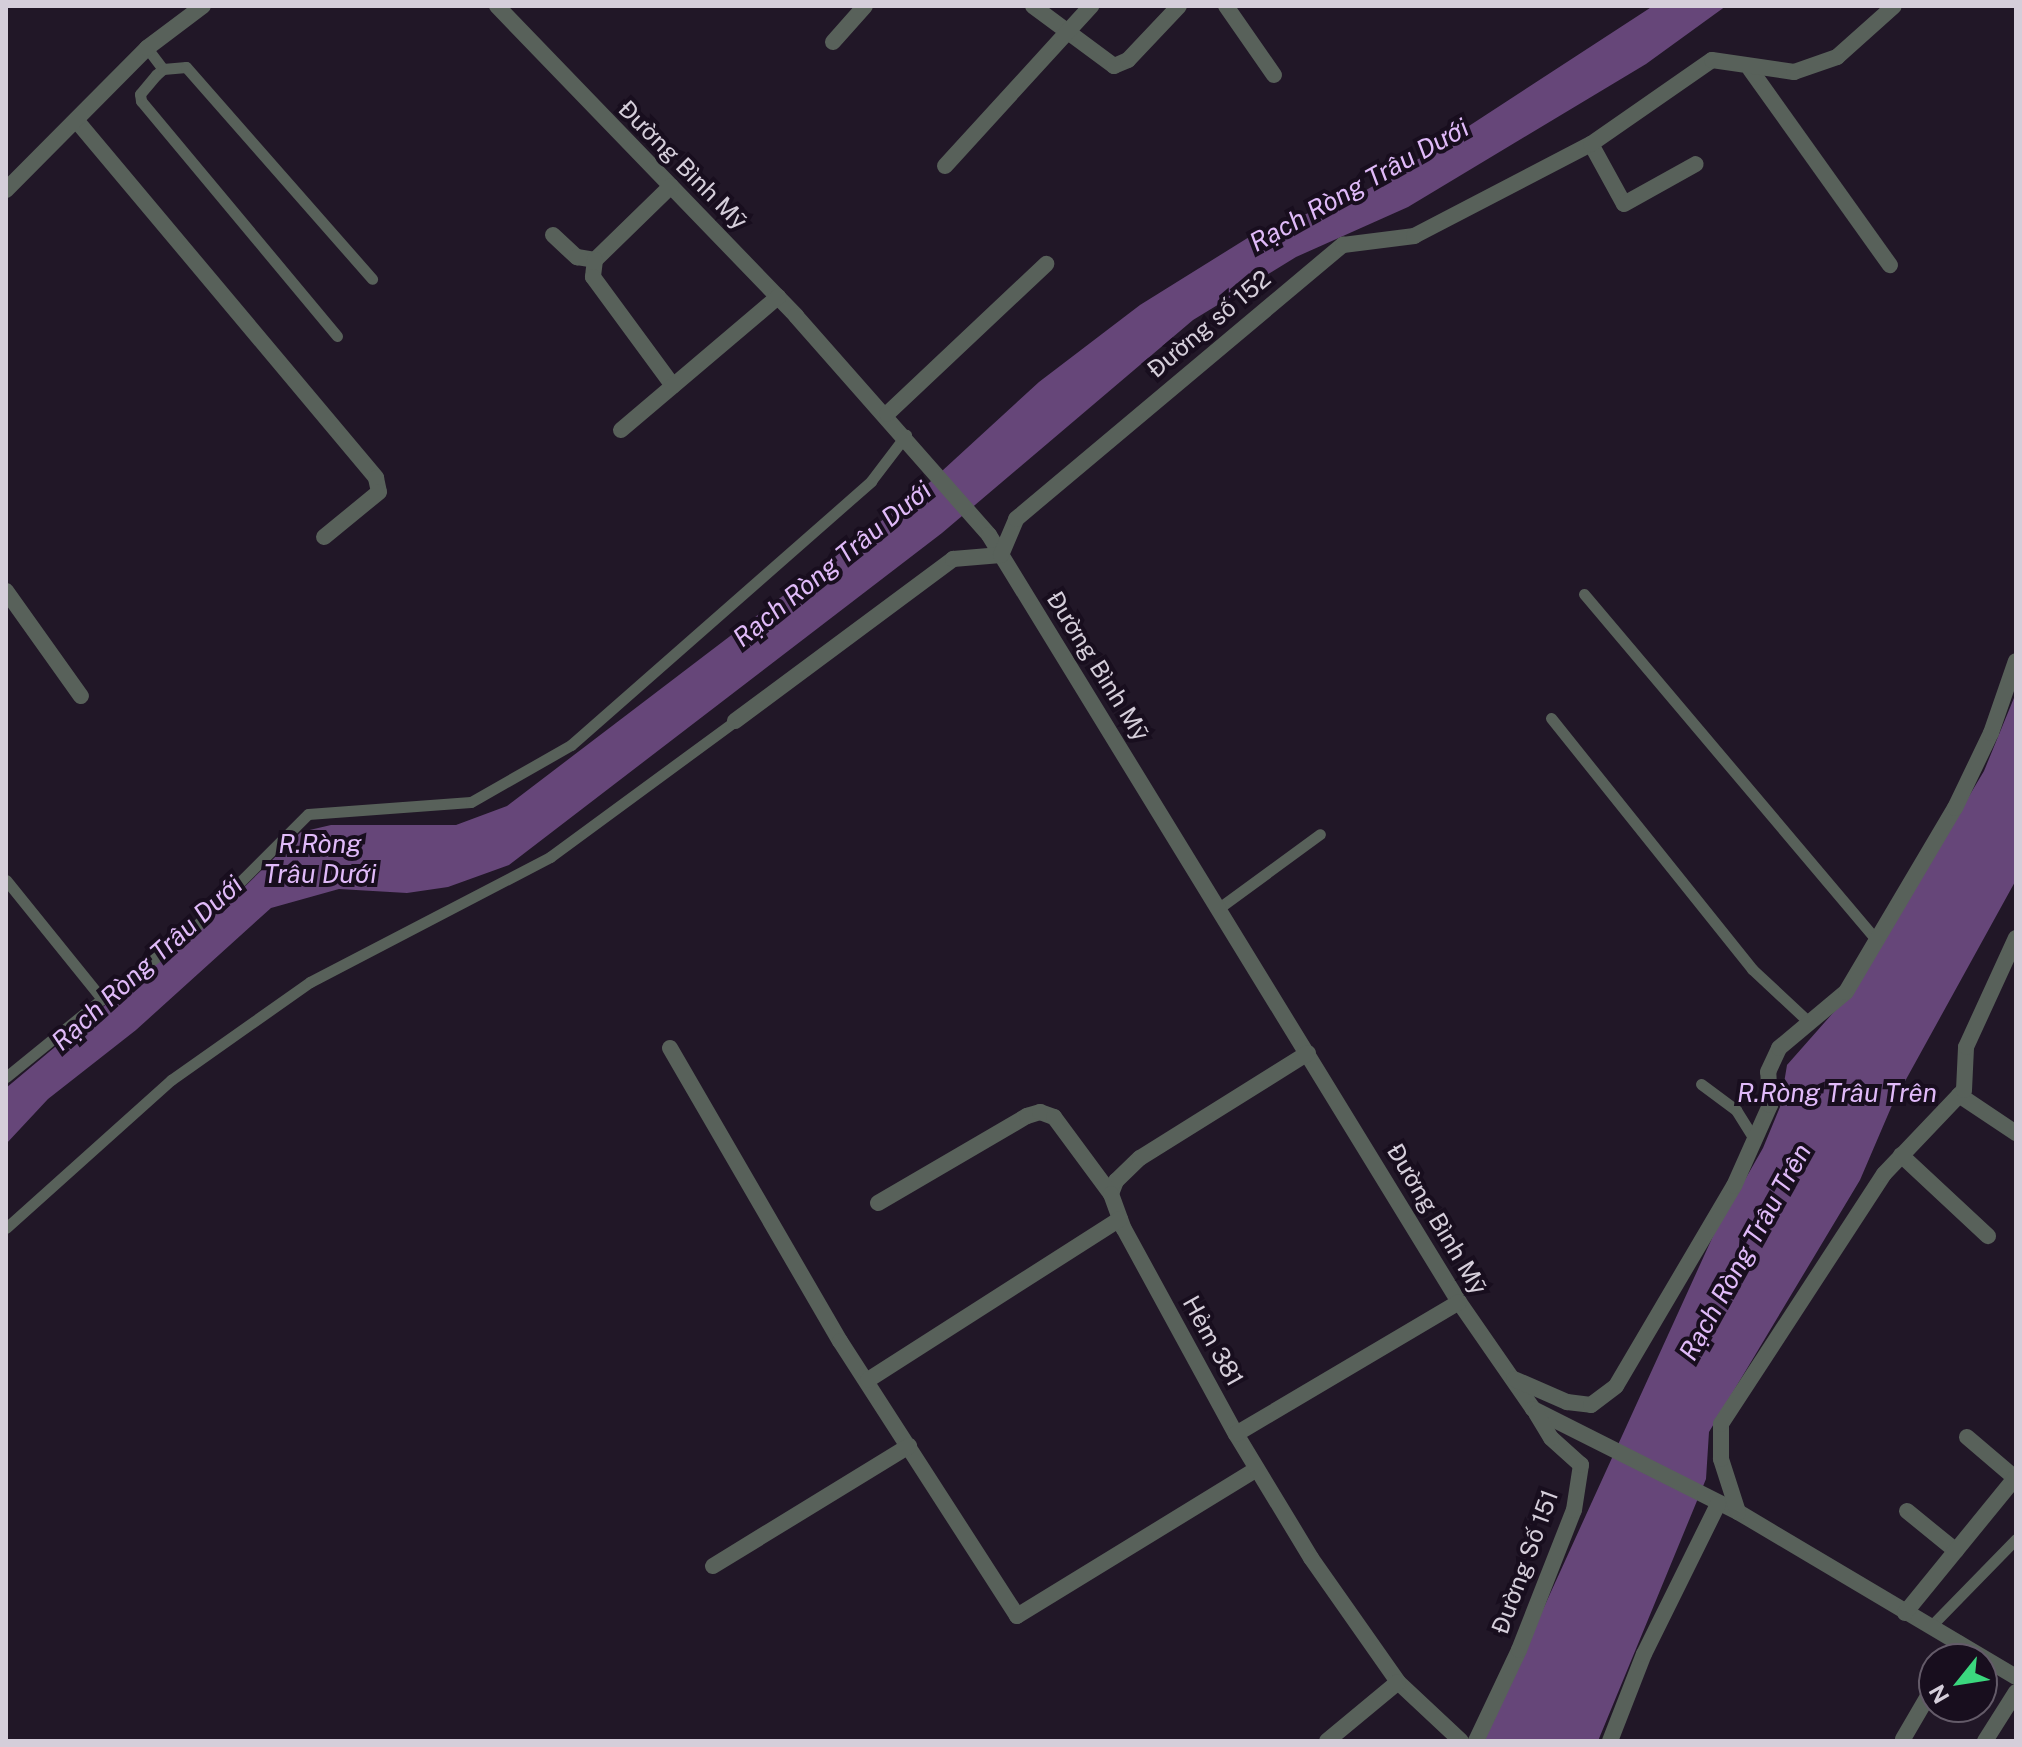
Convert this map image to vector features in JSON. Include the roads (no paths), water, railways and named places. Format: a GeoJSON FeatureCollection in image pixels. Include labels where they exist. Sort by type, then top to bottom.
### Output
{"type":"FeatureCollection","features":[{"type":"Feature","properties":{"kind":"street"},"geometry":{"type":"LineString","coordinates":[[6,190],[147,48],[203,6]]}},
{"type":"Feature","properties":{"kind":"street","name":"Đường Bình Mỹ"},"geometry":{"type":"LineString","coordinates":[[497,6],[887,414],[989,535],[1459,1302],[1506,1375],[1533,1409],[1559,1426],[1711,1501]]}},
{"type":"Feature","properties":{"kind":"street"},"geometry":{"type":"LineString","coordinates":[[833,42],[865,6]]}},
{"type":"Feature","properties":{"kind":"street"},"geometry":{"type":"LineString","coordinates":[[1033,6],[1114,66],[1128,60],[1179,6]]}},
{"type":"Feature","properties":{"kind":"street"},"geometry":{"type":"LineString","coordinates":[[945,166],[1091,6]]}},
{"type":"Feature","properties":{"kind":"street"},"geometry":{"type":"LineString","coordinates":[[1226,6],[1274,75]]}},
{"type":"Feature","properties":{"kind":"street","name":"Đường số 152"},"geometry":{"type":"LineString","coordinates":[[1001,555],[1016,519],[1343,245],[1414,236],[1591,144],[1712,60],[1750,69],[1794,72],[1837,57],[1894,6]]}},
{"type":"Feature","properties":{"kind":"street"},"geometry":{"type":"LineString","coordinates":[[1750,69],[1890,265]]}},
{"type":"Feature","properties":{"kind":"street"},"geometry":{"type":"LineString","coordinates":[[76,120],[376,478],[379,492],[324,537]]}},
{"type":"Feature","properties":{"kind":"street"},"geometry":{"type":"LineString","coordinates":[[1591,144],[1624,204],[1696,164]]}},
{"type":"Feature","properties":{"kind":"street"},"geometry":{"type":"LineString","coordinates":[[671,186],[595,260],[593,277],[673,386]]}},
{"type":"Feature","properties":{"kind":"street"},"geometry":{"type":"LineString","coordinates":[[553,235],[577,257],[595,260]]}},
{"type":"Feature","properties":{"kind":"street"},"geometry":{"type":"LineString","coordinates":[[887,414],[1046,264]]}},
{"type":"Feature","properties":{"kind":"street"},"geometry":{"type":"LineString","coordinates":[[621,430],[778,297]]}},
{"type":"Feature","properties":{"kind":"street"},"geometry":{"type":"LineString","coordinates":[[735,721],[953,559],[1001,555]]}},
{"type":"Feature","properties":{"kind":"street"},"geometry":{"type":"LineString","coordinates":[[6,591],[81,696]]}},
{"type":"Feature","properties":{"kind":"street"},"geometry":{"type":"LineString","coordinates":[[1506,1375],[1567,1402],[1591,1405],[1616,1386],[1734,1186],[1770,1105],[1768,1072],[1779,1048],[1846,992],[1955,808],[1991,733],[2016,661]]}},
{"type":"Feature","properties":{"kind":"street"},"geometry":{"type":"LineString","coordinates":[[1738,1512],[1721,1459],[1721,1424],[1901,1155],[1959,1095],[1966,1047],[2016,938]]}},
{"type":"Feature","properties":{"kind":"street"},"geometry":{"type":"LineString","coordinates":[[670,1048],[868,1380],[1017,1616],[1257,1469]]}},
{"type":"Feature","properties":{"kind":"street"},"geometry":{"type":"LineString","coordinates":[[1111,1194],[1116,1181],[1140,1158],[1308,1053]]}},
{"type":"Feature","properties":{"kind":"street"},"geometry":{"type":"LineString","coordinates":[[1959,1095],[2016,1133]]}},
{"type":"Feature","properties":{"kind":"street","name":"Hẻm 381"},"geometry":{"type":"LineString","coordinates":[[878,1203],[1040,1112],[1054,1117],[1111,1194],[1120,1219],[1236,1434],[1311,1558],[1398,1682],[1461,1741]]}},
{"type":"Feature","properties":{"kind":"street"},"geometry":{"type":"LineString","coordinates":[[1901,1155],[1988,1236]]}},
{"type":"Feature","properties":{"kind":"street"},"geometry":{"type":"LineString","coordinates":[[868,1380],[1120,1219]]}},
{"type":"Feature","properties":{"kind":"street"},"geometry":{"type":"LineString","coordinates":[[1236,1434],[1459,1302]]}},
{"type":"Feature","properties":{"kind":"street","name":"Đường Số 151"},"geometry":{"type":"LineString","coordinates":[[1476,1741],[1519,1650],[1574,1510],[1581,1465],[1551,1438],[1533,1409]]}},
{"type":"Feature","properties":{"kind":"street"},"geometry":{"type":"LineString","coordinates":[[1905,1613],[2015,1478],[1967,1437]]}},
{"type":"Feature","properties":{"kind":"street"},"geometry":{"type":"LineString","coordinates":[[713,1566],[909,1446]]}},
{"type":"Feature","properties":{"kind":"street"},"geometry":{"type":"LineString","coordinates":[[1610,1741],[1644,1654],[1711,1501],[1738,1512],[1959,1643]]}},
{"type":"Feature","properties":{"kind":"street"},"geometry":{"type":"LineString","coordinates":[[1907,1511],[1956,1551]]}},
{"type":"Feature","properties":{"kind":"street"},"geometry":{"type":"LineString","coordinates":[[1998,1666],[2016,1677]]}},
{"type":"Feature","properties":{"kind":"street"},"geometry":{"type":"LineString","coordinates":[[1327,1741],[1398,1682]]}},
{"type":"Feature","properties":{"kind":"street"},"geometry":{"type":"LineString","coordinates":[[1985,1741],[2016,1692]]}},
{"type":"Feature","properties":{"kind":"street"},"geometry":{"type":"LineString","coordinates":[[1903,1739],[1918,1713]]}},
{"type":"Feature","properties":{"kind":"lane"},"geometry":{"type":"LineString","coordinates":[[147,48],[163,69]]}},
{"type":"Feature","properties":{"kind":"lane"},"geometry":{"type":"LineString","coordinates":[[337,336],[141,101],[140,94],[163,69],[186,67],[372,279]]}},
{"type":"Feature","properties":{"kind":"lane"},"geometry":{"type":"LineString","coordinates":[[6,1077],[194,928],[308,814],[471,802],[571,745],[871,481],[906,435]]}},
{"type":"Feature","properties":{"kind":"lane"},"geometry":{"type":"LineString","coordinates":[[1584,594],[1876,940]]}},
{"type":"Feature","properties":{"kind":"lane"},"geometry":{"type":"LineString","coordinates":[[1551,718],[1752,969],[1810,1023]]}},
{"type":"Feature","properties":{"kind":"lane"},"geometry":{"type":"LineString","coordinates":[[6,1228],[171,1080],[310,982],[550,857],[735,721]]}},
{"type":"Feature","properties":{"kind":"lane"},"geometry":{"type":"LineString","coordinates":[[1219,908],[1320,834]]}},
{"type":"Feature","properties":{"kind":"lane"},"geometry":{"type":"LineString","coordinates":[[6,880],[102,999]]}},
{"type":"Feature","properties":{"kind":"lane"},"geometry":{"type":"LineString","coordinates":[[1701,1084],[1736,1110],[1755,1140]]}},
{"type":"Feature","properties":{"kind":"lane"},"geometry":{"type":"LineString","coordinates":[[1930,1627],[2016,1539]]}},
{"type":"Feature","properties":{"kind":"water","name":"R.Ròng Trâu Dưới"},"geometry":{"type":"Polygon","coordinates":[[[1653,6],[1726,6],[1646,64],[1408,207],[1296,257],[1193,320],[942,533],[509,865],[448,887],[407,893],[339,889],[271,908],[136,1030],[48,1099],[6,1144],[6,1088],[233,898],[301,832],[331,825],[456,825],[507,806],[918,493],[1039,382],[1140,305],[1254,234],[1361,193],[1406,167],[1653,6]]]}},
{"type":"Feature","properties":{"kind":"water","name":"R.Ròng Trâu Trên"},"geometry":{"type":"Polygon","coordinates":[[[2016,693],[2016,880],[1893,1103],[1860,1180],[1709,1432],[1706,1479],[1598,1741],[1483,1741],[1714,1234],[1763,1148],[1780,1107],[1787,1065],[1855,988],[1984,771],[2016,693]]]}},
{"type":"Feature","properties":{"kind":"water label","name":"Rạch Ròng Trâu Dưới"},"geometry":{"type":"Point","coordinates":[1359,185]}},
{"type":"Feature","properties":{"kind":"water label","name":"Rạch Ròng Trâu Dưới"},"geometry":{"type":"Point","coordinates":[832,564]}},
{"type":"Feature","properties":{"kind":"water label","name":"Rạch Ròng Trâu Dưới"},"geometry":{"type":"Point","coordinates":[147,963]}},
{"type":"Feature","properties":{"kind":"water label","name":"Rạch Ròng Trâu Trên"},"geometry":{"type":"Point","coordinates":[1745,1252]}}]}
